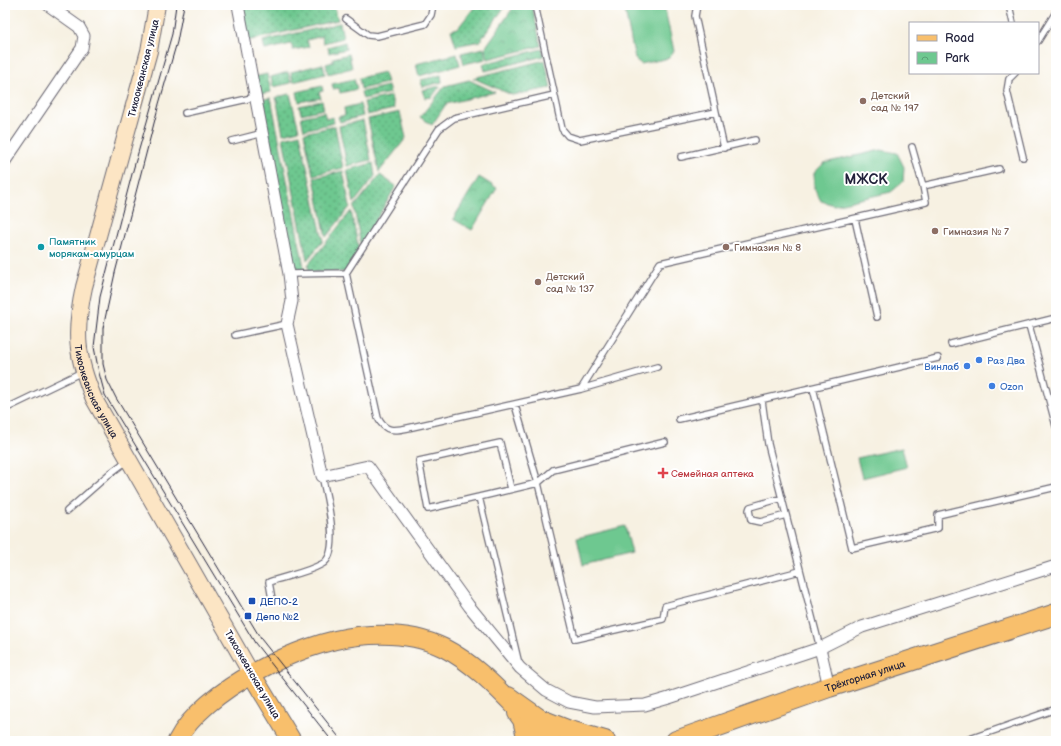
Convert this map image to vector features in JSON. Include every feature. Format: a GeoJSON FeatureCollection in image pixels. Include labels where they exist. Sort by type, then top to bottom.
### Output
{"type":"FeatureCollection","features":[{"type":"Feature","properties":{"kind":"highway","name":"Трёхгорная улица"},"geometry":{"type":"LineString","coordinates":[[676,741],[829,687],[1056,614]]}},
{"type":"Feature","properties":{"kind":"highway"},"geometry":{"type":"LineString","coordinates":[[508,697],[539,719],[567,730],[605,741]]}},
{"type":"Feature","properties":{"kind":"highway"},"geometry":{"type":"LineString","coordinates":[[661,741],[706,731]]}},
{"type":"Feature","properties":{"kind":"main road","name":"Тихоокеанская улица"},"geometry":{"type":"LineString","coordinates":[[157,5],[149,51],[79,311],[77,335],[78,356],[82,372],[94,399],[252,675],[292,741]]}},
{"type":"Feature","properties":{"kind":"main road"},"geometry":{"type":"LineString","coordinates":[[176,741],[186,726],[205,705],[218,695],[279,660],[325,643],[356,636],[380,634],[412,637],[443,648],[472,666],[508,697],[551,741]]}},
{"type":"Feature","properties":{"kind":"main road"},"geometry":{"type":"LineString","coordinates":[[508,697],[522,720],[527,741]]}},
{"type":"Feature","properties":{"kind":"street"},"geometry":{"type":"LineString","coordinates":[[5,161],[82,48],[84,36],[79,27],[48,5]]}},
{"type":"Feature","properties":{"kind":"street"},"geometry":{"type":"LineString","coordinates":[[238,5],[290,274],[292,301],[287,324],[322,476],[368,466],[464,600],[520,668],[546,690],[569,702],[595,707],[645,705],[820,648],[862,627],[1056,566]]}},
{"type":"Feature","properties":{"kind":"street"},"geometry":{"type":"LineString","coordinates":[[820,648],[829,687]]}},
{"type":"Feature","properties":{"kind":"lane"},"geometry":{"type":"LineString","coordinates":[[346,19],[368,35],[377,36],[425,24],[431,15],[433,5]]}},
{"type":"Feature","properties":{"kind":"lane"},"geometry":{"type":"LineString","coordinates":[[535,5],[562,129],[568,136],[580,140],[716,112]]}},
{"type":"Feature","properties":{"kind":"lane"},"geometry":{"type":"LineString","coordinates":[[697,5],[695,16],[724,148]]}},
{"type":"Feature","properties":{"kind":"lane"},"geometry":{"type":"LineString","coordinates":[[1009,5],[1013,22]]}},
{"type":"Feature","properties":{"kind":"lane"},"geometry":{"type":"LineString","coordinates":[[1039,39],[1056,12]]}},
{"type":"Feature","properties":{"kind":"lane"},"geometry":{"type":"LineString","coordinates":[[1014,74],[1009,79],[1007,92],[1023,157]]}},
{"type":"Feature","properties":{"kind":"lane"},"geometry":{"type":"LineString","coordinates":[[554,95],[454,118],[439,129],[346,273],[378,418],[382,426],[389,430],[398,430],[515,405],[581,389],[658,367]]}},
{"type":"Feature","properties":{"kind":"lane"},"geometry":{"type":"LineString","coordinates":[[185,113],[256,97]]}},
{"type":"Feature","properties":{"kind":"lane"},"geometry":{"type":"LineString","coordinates":[[232,141],[263,133]]}},
{"type":"Feature","properties":{"kind":"lane"},"geometry":{"type":"LineString","coordinates":[[681,157],[755,140]]}},
{"type":"Feature","properties":{"kind":"lane"},"geometry":{"type":"LineString","coordinates":[[581,389],[660,264],[926,202],[912,148]]}},
{"type":"Feature","properties":{"kind":"lane"},"geometry":{"type":"LineString","coordinates":[[923,186],[999,169]]}},
{"type":"Feature","properties":{"kind":"lane"},"geometry":{"type":"LineString","coordinates":[[855,218],[877,317]]}},
{"type":"Feature","properties":{"kind":"lane"},"geometry":{"type":"LineString","coordinates":[[290,274],[346,273]]}},
{"type":"Feature","properties":{"kind":"lane"},"geometry":{"type":"LineString","coordinates":[[951,344],[1056,318]]}},
{"type":"Feature","properties":{"kind":"lane"},"geometry":{"type":"LineString","coordinates":[[235,335],[287,324]]}},
{"type":"Feature","properties":{"kind":"lane"},"geometry":{"type":"LineString","coordinates":[[1029,325],[1056,426]]}},
{"type":"Feature","properties":{"kind":"lane"},"geometry":{"type":"LineString","coordinates":[[679,419],[938,358]]}},
{"type":"Feature","properties":{"kind":"lane"},"geometry":{"type":"LineString","coordinates":[[5,409],[82,372]]}},
{"type":"Feature","properties":{"kind":"lane"},"geometry":{"type":"LineString","coordinates":[[813,388],[852,548],[938,528],[938,515],[1056,488]]}},
{"type":"Feature","properties":{"kind":"lane"},"geometry":{"type":"LineString","coordinates":[[762,400],[768,444],[820,648]]}},
{"type":"Feature","properties":{"kind":"lane"},"geometry":{"type":"LineString","coordinates":[[515,405],[538,483],[575,639],[663,619],[665,606],[800,571]]}},
{"type":"Feature","properties":{"kind":"lane"},"geometry":{"type":"LineString","coordinates":[[512,489],[500,443],[419,461],[428,509],[538,483],[552,470],[665,442]]}},
{"type":"Feature","properties":{"kind":"lane"},"geometry":{"type":"LineString","coordinates":[[67,511],[108,474],[128,459]]}},
{"type":"Feature","properties":{"kind":"lane"},"geometry":{"type":"LineString","coordinates":[[272,599],[268,582],[323,564],[331,554],[332,526],[322,476]]}},
{"type":"Feature","properties":{"kind":"lane"},"geometry":{"type":"LineString","coordinates":[[479,497],[520,668]]}},
{"type":"Feature","properties":{"kind":"lane"},"geometry":{"type":"LineString","coordinates":[[782,498],[750,507],[749,510],[751,520],[760,522],[786,515]]}},
{"type":"Feature","properties":{"kind":"lane"},"geometry":{"type":"LineString","coordinates":[[964,741],[1056,709]]}},
{"type":"Feature","properties":{"kind":"green space"},"geometry":{"type":"Polygon","coordinates":[[[241,5],[334,5],[338,20],[247,41],[241,5]]]}},
{"type":"Feature","properties":{"kind":"green space"},"geometry":{"type":"Polygon","coordinates":[[[476,5],[506,5],[480,41],[456,46],[451,30],[458,28],[476,5]]]}},
{"type":"Feature","properties":{"kind":"green space"},"geometry":{"type":"Polygon","coordinates":[[[515,5],[532,5],[541,46],[488,59],[485,48],[515,5]]]}},
{"type":"Feature","properties":{"kind":"green space"},"geometry":{"type":"Polygon","coordinates":[[[631,5],[664,5],[674,51],[669,58],[641,64],[635,59],[625,11],[631,5]]]}},
{"type":"Feature","properties":{"kind":"green space"},"geometry":{"type":"Polygon","coordinates":[[[340,23],[343,38],[323,43],[322,36],[307,40],[309,47],[293,50],[291,44],[265,50],[263,41],[340,23]]]}},
{"type":"Feature","properties":{"kind":"green space"},"geometry":{"type":"Polygon","coordinates":[[[345,42],[346,49],[329,53],[328,47],[345,42]]]}},
{"type":"Feature","properties":{"kind":"green space"},"geometry":{"type":"Polygon","coordinates":[[[484,48],[486,59],[464,64],[461,53],[484,48]]]}},
{"type":"Feature","properties":{"kind":"green space"},"geometry":{"type":"Polygon","coordinates":[[[542,49],[544,56],[485,71],[483,64],[542,49]]]}},
{"type":"Feature","properties":{"kind":"green space"},"geometry":{"type":"Polygon","coordinates":[[[349,54],[352,68],[328,74],[326,64],[333,62],[333,58],[349,54]]]}},
{"type":"Feature","properties":{"kind":"green space"},"geometry":{"type":"Polygon","coordinates":[[[457,54],[460,65],[419,76],[416,64],[457,54]]]}},
{"type":"Feature","properties":{"kind":"green space"},"geometry":{"type":"Polygon","coordinates":[[[545,60],[551,88],[512,95],[473,78],[545,60]]]}},
{"type":"Feature","properties":{"kind":"green space"},"geometry":{"type":"Polygon","coordinates":[[[323,64],[325,74],[293,82],[291,72],[323,64]]]}},
{"type":"Feature","properties":{"kind":"green space"},"geometry":{"type":"Polygon","coordinates":[[[288,72],[291,83],[273,87],[271,77],[288,72]]]}},
{"type":"Feature","properties":{"kind":"green space"},"geometry":{"type":"Polygon","coordinates":[[[384,72],[387,83],[361,89],[359,78],[384,72]]]}},
{"type":"Feature","properties":{"kind":"green space"},"geometry":{"type":"Polygon","coordinates":[[[267,74],[271,92],[257,95],[254,77],[267,74]]]}},
{"type":"Feature","properties":{"kind":"green space"},"geometry":{"type":"Polygon","coordinates":[[[441,75],[442,82],[422,87],[421,80],[441,75]]]}},
{"type":"Feature","properties":{"kind":"green space"},"geometry":{"type":"Polygon","coordinates":[[[354,79],[357,89],[340,93],[339,88],[333,89],[332,84],[354,79]]]}},
{"type":"Feature","properties":{"kind":"green space"},"geometry":{"type":"Polygon","coordinates":[[[469,80],[495,92],[446,104],[432,125],[420,117],[445,86],[469,80]]]}},
{"type":"Feature","properties":{"kind":"green space"},"geometry":{"type":"Polygon","coordinates":[[[322,86],[323,91],[319,92],[321,98],[299,102],[297,92],[322,86]]]}},
{"type":"Feature","properties":{"kind":"green space"},"geometry":{"type":"Polygon","coordinates":[[[388,86],[390,93],[363,99],[361,92],[388,86]]]}},
{"type":"Feature","properties":{"kind":"green space"},"geometry":{"type":"Polygon","coordinates":[[[440,86],[432,97],[425,98],[422,90],[440,86]]]}},
{"type":"Feature","properties":{"kind":"green space"},"geometry":{"type":"Polygon","coordinates":[[[290,94],[299,130],[283,134],[276,97],[290,94]]]}},
{"type":"Feature","properties":{"kind":"green space"},"geometry":{"type":"Polygon","coordinates":[[[391,96],[394,109],[367,115],[364,102],[391,96]]]}},
{"type":"Feature","properties":{"kind":"green space"},"geometry":{"type":"Polygon","coordinates":[[[271,98],[305,272],[291,272],[258,100],[271,98]]]}},
{"type":"Feature","properties":{"kind":"green space"},"geometry":{"type":"Polygon","coordinates":[[[322,101],[324,109],[301,114],[299,106],[322,101]]]}},
{"type":"Feature","properties":{"kind":"green space"},"geometry":{"type":"Polygon","coordinates":[[[360,104],[363,116],[340,122],[338,117],[345,115],[344,108],[360,104]]]}},
{"type":"Feature","properties":{"kind":"green space"},"geometry":{"type":"Polygon","coordinates":[[[324,112],[326,119],[333,117],[334,123],[304,130],[301,117],[324,112]]]}},
{"type":"Feature","properties":{"kind":"green space"},"geometry":{"type":"Polygon","coordinates":[[[400,112],[406,138],[379,172],[368,119],[400,112]]]}},
{"type":"Feature","properties":{"kind":"green space"},"geometry":{"type":"Polygon","coordinates":[[[363,120],[371,160],[347,166],[339,126],[363,120]]]}},
{"type":"Feature","properties":{"kind":"green space"},"geometry":{"type":"Polygon","coordinates":[[[335,126],[343,168],[313,175],[304,133],[335,126]]]}},
{"type":"Feature","properties":{"kind":"green space"},"geometry":{"type":"Polygon","coordinates":[[[300,134],[323,241],[307,260],[283,138],[300,134]]]}},
{"type":"Feature","properties":{"kind":"green space"},"geometry":{"type":"Polygon","coordinates":[[[881,150],[897,153],[904,167],[903,182],[891,192],[834,205],[821,201],[814,188],[814,173],[824,163],[881,150]]]}},
{"type":"Feature","properties":{"kind":"green space"},"geometry":{"type":"Polygon","coordinates":[[[373,163],[375,176],[354,203],[347,170],[373,163]]]}},
{"type":"Feature","properties":{"kind":"green space"},"geometry":{"type":"Polygon","coordinates":[[[343,171],[350,207],[326,237],[314,178],[343,171]]]}},
{"type":"Feature","properties":{"kind":"green space"},"geometry":{"type":"Polygon","coordinates":[[[380,175],[396,186],[361,246],[354,207],[380,175]]]}},
{"type":"Feature","properties":{"kind":"green space"},"geometry":{"type":"Polygon","coordinates":[[[479,177],[497,188],[472,230],[453,219],[479,177]]]}},
{"type":"Feature","properties":{"kind":"green space"},"geometry":{"type":"Polygon","coordinates":[[[351,211],[359,250],[345,272],[309,272],[308,265],[351,211]]]}},
{"type":"Feature","properties":{"kind":"green space"},"geometry":{"type":"Polygon","coordinates":[[[902,448],[907,467],[862,478],[857,458],[902,448]]]}},
{"type":"Feature","properties":{"kind":"green space"},"geometry":{"type":"Polygon","coordinates":[[[625,526],[632,553],[583,565],[577,538],[625,526]]]}},
{"type":"Feature","properties":{"kind":"tram line"},"geometry":{"type":"LineString","coordinates":[[176,5],[172,34],[132,174],[100,297],[94,347],[99,373],[105,395],[255,643],[332,741]]}},
{"type":"Feature","properties":{"kind":"tram line"},"geometry":{"type":"LineString","coordinates":[[184,5],[177,42],[159,104],[115,273],[103,328],[103,364],[107,380],[116,398],[261,639],[342,741]]}},
{"type":"Feature","properties":{"kind":"place","name":"Детский сад № 197"},"geometry":{"type":"Point","coordinates":[863,101]}},
{"type":"Feature","properties":{"kind":"place","name":"Гимназия № 7"},"geometry":{"type":"Point","coordinates":[935,231]}},
{"type":"Feature","properties":{"kind":"place","name":"Памятник морякам-амурцам"},"geometry":{"type":"Point","coordinates":[41,247]}},
{"type":"Feature","properties":{"kind":"place","name":"Гимназия № 8"},"geometry":{"type":"Point","coordinates":[726,247]}},
{"type":"Feature","properties":{"kind":"place","name":"Детский сад № 137"},"geometry":{"type":"Point","coordinates":[538,282]}},
{"type":"Feature","properties":{"kind":"place","name":"Раз Два"},"geometry":{"type":"Point","coordinates":[979,360]}},
{"type":"Feature","properties":{"kind":"place","name":"Винлаб"},"geometry":{"type":"Point","coordinates":[967,366]}},
{"type":"Feature","properties":{"kind":"place","name":"Ozon"},"geometry":{"type":"Point","coordinates":[992,386]}},
{"type":"Feature","properties":{"kind":"place","name":"Семейная аптека"},"geometry":{"type":"Point","coordinates":[663,473]}},
{"type":"Feature","properties":{"kind":"place","name":"ДЕПО-2"},"geometry":{"type":"Point","coordinates":[252,601]}},
{"type":"Feature","properties":{"kind":"place","name":"Депо №2"},"geometry":{"type":"Point","coordinates":[248,616]}},
{"type":"Feature","properties":{"kind":"district","name":"МЖСК"},"geometry":{"type":"Point","coordinates":[866,179]}}]}
